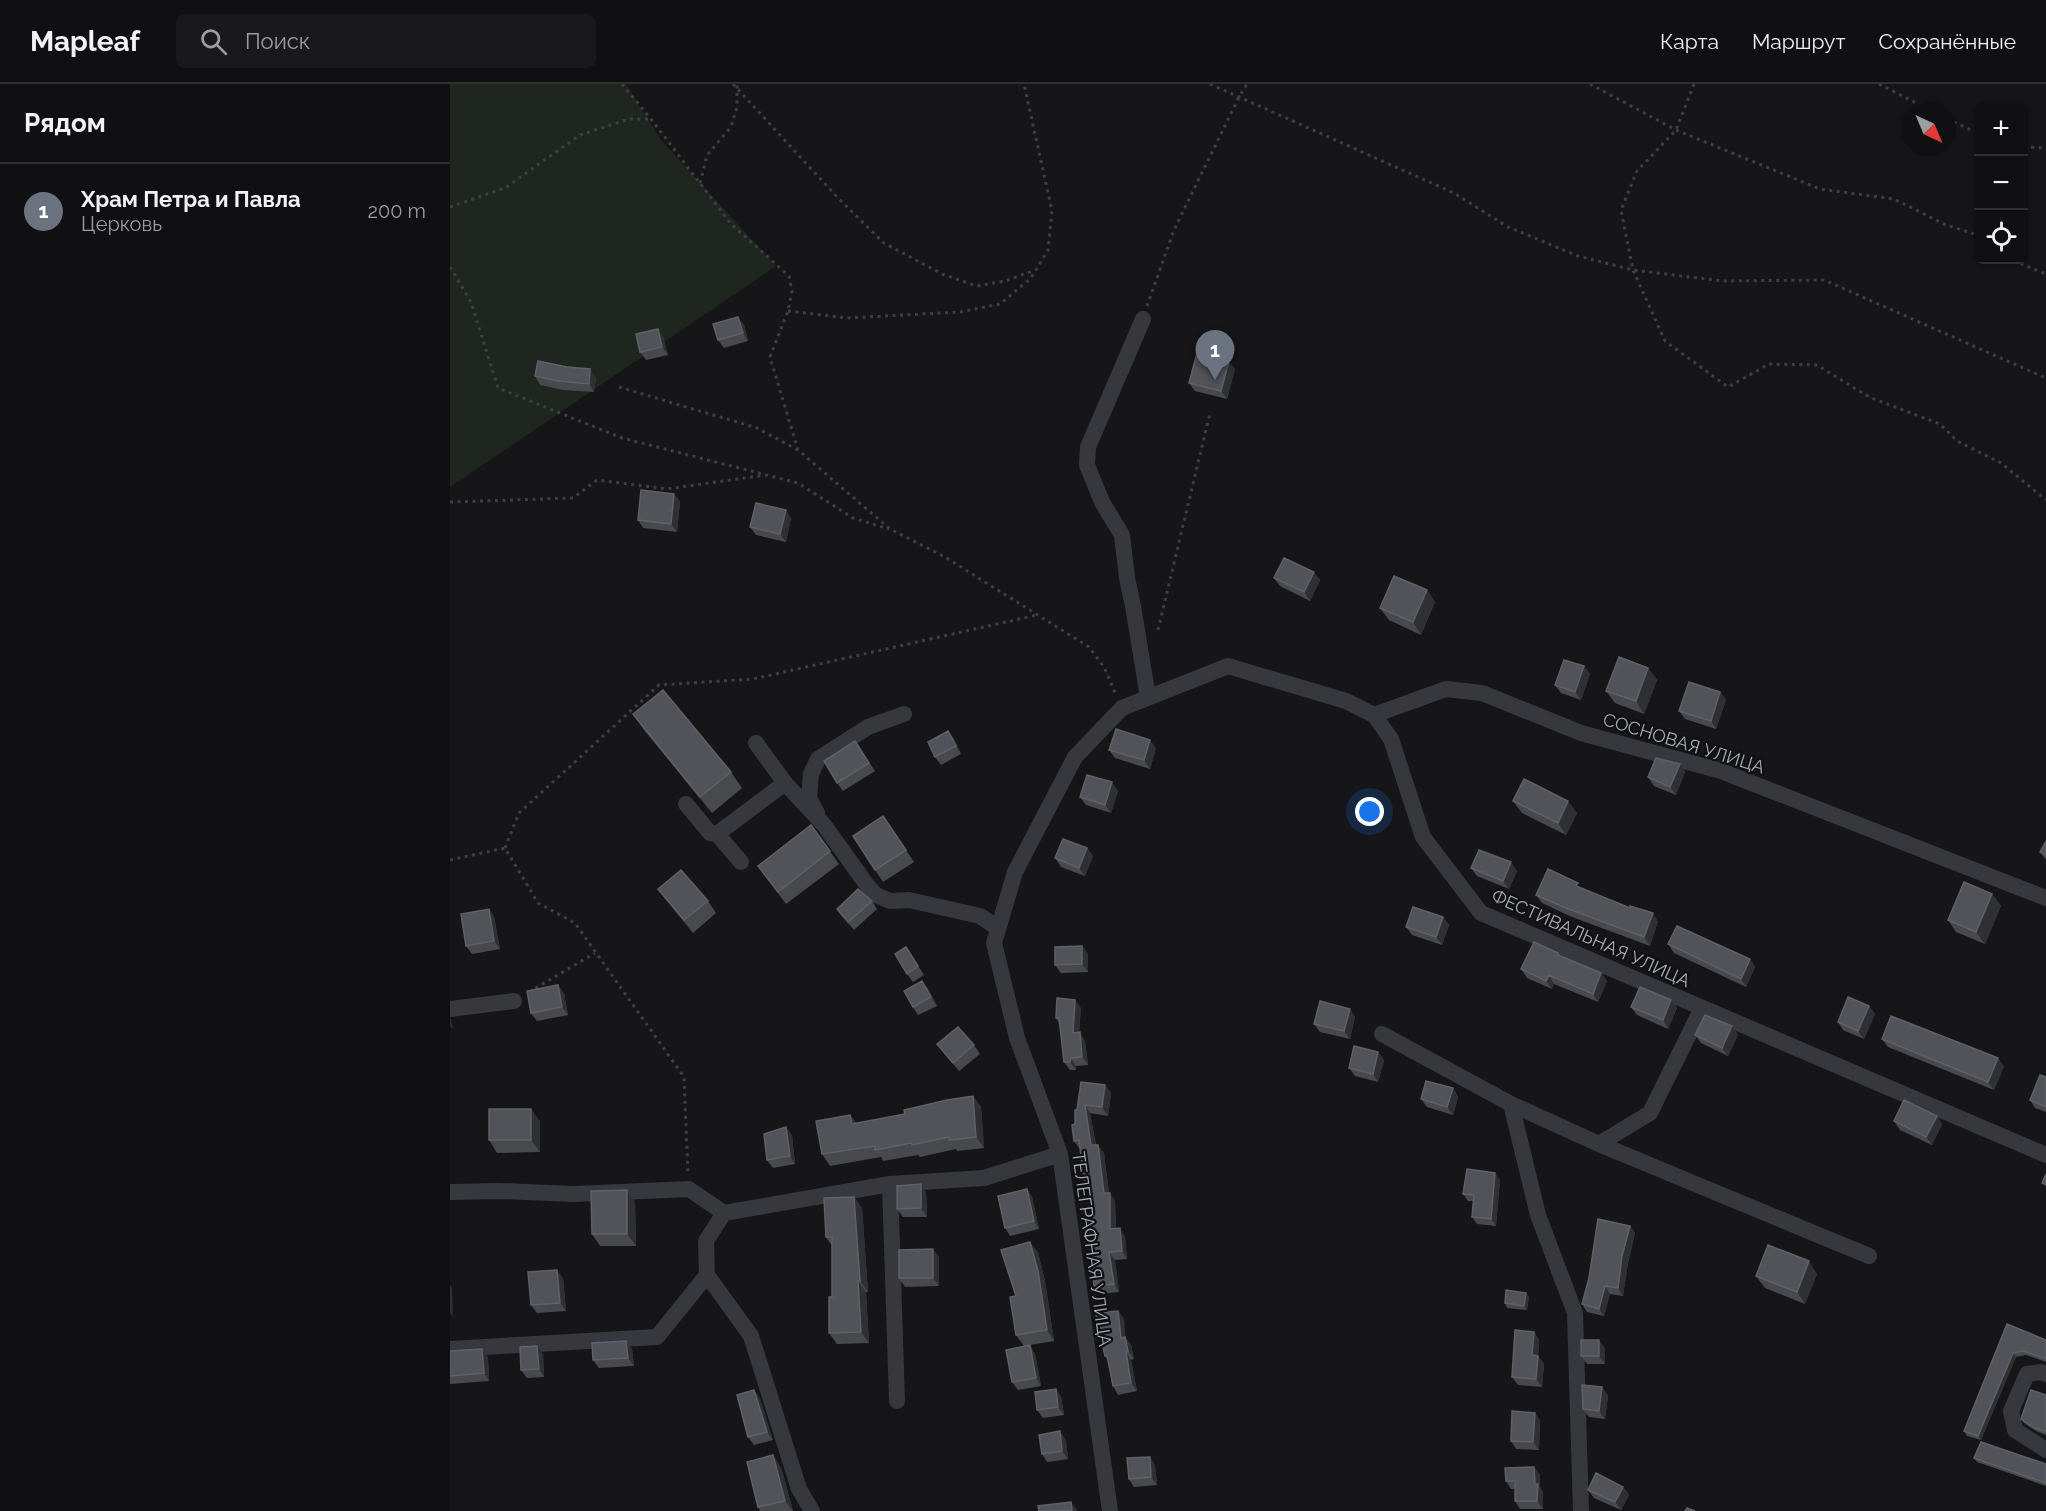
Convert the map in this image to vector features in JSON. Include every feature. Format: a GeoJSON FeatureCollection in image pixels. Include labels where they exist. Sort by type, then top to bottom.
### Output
{"type":"FeatureCollection","features":[{"type":"Feature","properties":{"kind":"street"},"geometry":{"type":"LineString","coordinates":[[1143,319],[1088,447],[1087,465],[1102,502],[1122,535],[1126,578],[1140,641],[1148,698]]}},
{"type":"Feature","properties":{"kind":"street","name":"ФЕСТИВАЛЬНАЯ УЛИЦА"},"geometry":{"type":"LineString","coordinates":[[1054,798],[1075,757],[1122,708],[1228,666],[1346,700],[1374,715],[1391,739],[1423,837],[1481,914],[2046,1155]]}},
{"type":"Feature","properties":{"kind":"street","name":"СОСНОВАЯ УЛИЦА"},"geometry":{"type":"LineString","coordinates":[[1374,715],[1446,689],[1482,693],[1581,733],[1721,771],[2046,898]]}},
{"type":"Feature","properties":{"kind":"street"},"geometry":{"type":"LineString","coordinates":[[904,714],[867,727],[818,759],[811,774],[809,798],[824,825],[876,895],[890,901],[909,900],[980,916],[998,928]]}},
{"type":"Feature","properties":{"kind":"street"},"geometry":{"type":"LineString","coordinates":[[756,743],[785,783],[824,825]]}},
{"type":"Feature","properties":{"kind":"street"},"geometry":{"type":"LineString","coordinates":[[717,834],[785,783]]}},
{"type":"Feature","properties":{"kind":"street","name":"ТЕЛЕГРАФНАЯ УЛИЦА"},"geometry":{"type":"LineString","coordinates":[[1054,798],[1015,872],[994,943],[1017,1038],[1060,1154],[1110,1511]]}},
{"type":"Feature","properties":{"kind":"street"},"geometry":{"type":"LineString","coordinates":[[686,804],[711,833],[717,834],[741,862]]}},
{"type":"Feature","properties":{"kind":"street"},"geometry":{"type":"LineString","coordinates":[[450,1009],[514,1001]]}},
{"type":"Feature","properties":{"kind":"street"},"geometry":{"type":"LineString","coordinates":[[1599,1144],[1650,1113],[1702,1008]]}},
{"type":"Feature","properties":{"kind":"street"},"geometry":{"type":"LineString","coordinates":[[1382,1034],[1511,1104],[1599,1144],[1869,1256]]}},
{"type":"Feature","properties":{"kind":"street"},"geometry":{"type":"LineString","coordinates":[[1511,1104],[1538,1215],[1575,1313],[1581,1511]]}},
{"type":"Feature","properties":{"kind":"street"},"geometry":{"type":"LineString","coordinates":[[450,1192],[574,1194],[689,1189],[724,1213],[890,1184],[984,1178],[1060,1154]]}},
{"type":"Feature","properties":{"kind":"street"},"geometry":{"type":"LineString","coordinates":[[890,1184],[897,1401]]}},
{"type":"Feature","properties":{"kind":"street"},"geometry":{"type":"LineString","coordinates":[[724,1213],[706,1241],[707,1275],[751,1336],[799,1489],[813,1511]]}},
{"type":"Feature","properties":{"kind":"street"},"geometry":{"type":"LineString","coordinates":[[450,1349],[657,1337],[707,1275]]}},
{"type":"Feature","properties":{"kind":"street"},"geometry":{"type":"LineString","coordinates":[[2046,1374],[2041,1372],[2027,1374],[2011,1411],[2015,1430],[2046,1450]]}},
{"type":"Feature","properties":{"kind":"path"},"geometry":{"type":"LineString","coordinates":[[622,84],[731,224],[789,276],[792,291],[788,311],[770,357],[798,450]]}},
{"type":"Feature","properties":{"kind":"path"},"geometry":{"type":"LineString","coordinates":[[788,311],[847,318],[960,312],[1000,304],[1031,278],[1048,250],[1052,211],[1024,84]]}},
{"type":"Feature","properties":{"kind":"path"},"geometry":{"type":"LineString","coordinates":[[1210,84],[1454,193],[1508,227],[1578,256],[1633,270],[1723,281],[1824,280],[2046,378]]}},
{"type":"Feature","properties":{"kind":"path"},"geometry":{"type":"LineString","coordinates":[[1143,319],[1174,230],[1247,84]]}},
{"type":"Feature","properties":{"kind":"path"},"geometry":{"type":"LineString","coordinates":[[1590,84],[1676,130],[1820,189],[1894,199],[1946,225],[1974,235]]}},
{"type":"Feature","properties":{"kind":"path"},"geometry":{"type":"LineString","coordinates":[[1694,84],[1676,130],[1637,171],[1621,210],[1633,270],[1665,341],[1728,387],[1769,364],[1816,365],[1869,397],[1940,424],[1957,441],[2001,463],[2046,500]]}},
{"type":"Feature","properties":{"kind":"path"},"geometry":{"type":"LineString","coordinates":[[1880,84],[1915,102]]}},
{"type":"Feature","properties":{"kind":"path"},"geometry":{"type":"LineString","coordinates":[[700,183],[707,155],[731,128],[737,107],[736,85]]}},
{"type":"Feature","properties":{"kind":"path"},"geometry":{"type":"LineString","coordinates":[[736,85],[838,198],[884,243],[942,274],[977,285],[1005,280],[1036,269]]}},
{"type":"Feature","properties":{"kind":"path"},"geometry":{"type":"LineString","coordinates":[[450,207],[505,188],[580,135],[629,119],[651,119]]}},
{"type":"Feature","properties":{"kind":"path"},"geometry":{"type":"LineString","coordinates":[[1956,123],[1974,132]]}},
{"type":"Feature","properties":{"kind":"path"},"geometry":{"type":"LineString","coordinates":[[2028,146],[2046,147]]}},
{"type":"Feature","properties":{"kind":"path"},"geometry":{"type":"LineString","coordinates":[[2021,264],[2046,274]]}},
{"type":"Feature","properties":{"kind":"path"},"geometry":{"type":"LineString","coordinates":[[450,267],[471,302],[498,388],[622,438],[798,483],[853,518],[890,529],[945,557],[1089,647],[1104,667],[1122,708]]}},
{"type":"Feature","properties":{"kind":"path"},"geometry":{"type":"LineString","coordinates":[[619,387],[756,428],[798,450],[890,529]]}},
{"type":"Feature","properties":{"kind":"path"},"geometry":{"type":"LineString","coordinates":[[1158,630],[1210,413]]}},
{"type":"Feature","properties":{"kind":"path"},"geometry":{"type":"LineString","coordinates":[[450,502],[573,498],[597,480],[667,489],[768,475]]}},
{"type":"Feature","properties":{"kind":"path"},"geometry":{"type":"LineString","coordinates":[[505,848],[519,813],[659,685],[753,679],[1038,614]]}},
{"type":"Feature","properties":{"kind":"path"},"geometry":{"type":"LineString","coordinates":[[450,860],[505,848]]}},
{"type":"Feature","properties":{"kind":"path"},"geometry":{"type":"LineString","coordinates":[[505,848],[538,903],[575,923],[684,1077],[689,1189]]}},
{"type":"Feature","properties":{"kind":"path"},"geometry":{"type":"LineString","coordinates":[[514,1001],[596,953]]}},
{"type":"Feature","properties":{"kind":"shaded area"},"geometry":{"type":"Polygon","coordinates":[[[450,84],[626,84],[661,140],[776,266],[450,487],[450,84]]]}},
{"type":"Feature","properties":{"kind":"building"},"geometry":{"type":"Polygon","coordinates":[[[738,317],[743,333],[718,340],[713,324],[738,317]]]}},
{"type":"Feature","properties":{"kind":"building"},"geometry":{"type":"Polygon","coordinates":[[[658,329],[662,347],[640,352],[636,334],[658,329]]]}},
{"type":"Feature","properties":{"kind":"building"},"geometry":{"type":"Polygon","coordinates":[[[1197,353],[1229,361],[1221,391],[1189,383],[1197,353]]]}},
{"type":"Feature","properties":{"kind":"building"},"geometry":{"type":"Polygon","coordinates":[[[538,361],[590,369],[589,384],[535,376],[538,361]]]}},
{"type":"Feature","properties":{"kind":"building"},"geometry":{"type":"Polygon","coordinates":[[[641,490],[674,494],[671,524],[638,520],[641,490]]]}},
{"type":"Feature","properties":{"kind":"building"},"geometry":{"type":"Polygon","coordinates":[[[756,503],[786,510],[780,534],[750,527],[756,503]]]}},
{"type":"Feature","properties":{"kind":"building"},"geometry":{"type":"Polygon","coordinates":[[[1284,558],[1314,572],[1304,592],[1274,578],[1284,558]]]}},
{"type":"Feature","properties":{"kind":"building"},"geometry":{"type":"Polygon","coordinates":[[[1394,576],[1427,590],[1413,622],[1380,608],[1394,576]]]}},
{"type":"Feature","properties":{"kind":"building"},"geometry":{"type":"Polygon","coordinates":[[[1619,657],[1648,668],[1636,701],[1606,691],[1619,657]]]}},
{"type":"Feature","properties":{"kind":"building"},"geometry":{"type":"Polygon","coordinates":[[[1564,660],[1584,666],[1575,692],[1555,685],[1564,660]]]}},
{"type":"Feature","properties":{"kind":"building"},"geometry":{"type":"Polygon","coordinates":[[[1689,682],[1720,692],[1711,721],[1679,711],[1689,682]]]}},
{"type":"Feature","properties":{"kind":"building"},"geometry":{"type":"Polygon","coordinates":[[[663,690],[731,772],[700,797],[633,714],[663,690]]]}},
{"type":"Feature","properties":{"kind":"building"},"geometry":{"type":"Polygon","coordinates":[[[1116,729],[1150,740],[1144,760],[1109,750],[1116,729]]]}},
{"type":"Feature","properties":{"kind":"building"},"geometry":{"type":"Polygon","coordinates":[[[948,731],[956,746],[935,757],[928,742],[948,731]]]}},
{"type":"Feature","properties":{"kind":"building"},"geometry":{"type":"Polygon","coordinates":[[[855,741],[869,763],[837,783],[824,761],[855,741]]]}},
{"type":"Feature","properties":{"kind":"building"},"geometry":{"type":"Polygon","coordinates":[[[1656,758],[1680,764],[1670,787],[1648,777],[1656,758]]]}},
{"type":"Feature","properties":{"kind":"building"},"geometry":{"type":"Polygon","coordinates":[[[1087,775],[1112,782],[1105,805],[1080,797],[1087,775]]]}},
{"type":"Feature","properties":{"kind":"building"},"geometry":{"type":"Polygon","coordinates":[[[1524,779],[1568,801],[1558,823],[1513,801],[1524,779]]]}},
{"type":"Feature","properties":{"kind":"building"},"geometry":{"type":"Polygon","coordinates":[[[883,816],[906,850],[875,870],[853,836],[883,816]]]}},
{"type":"Feature","properties":{"kind":"building"},"geometry":{"type":"Polygon","coordinates":[[[811,825],[830,851],[778,892],[758,866],[811,825]]]}},
{"type":"Feature","properties":{"kind":"building"},"geometry":{"type":"Polygon","coordinates":[[[1063,839],[1087,848],[1079,868],[1055,858],[1063,839]]]}},
{"type":"Feature","properties":{"kind":"building"},"geometry":{"type":"Polygon","coordinates":[[[2046,841],[2046,855],[2040,852],[2046,841]]]}},
{"type":"Feature","properties":{"kind":"building"},"geometry":{"type":"Polygon","coordinates":[[[1479,850],[1511,862],[1503,881],[1471,868],[1479,850]]]}},
{"type":"Feature","properties":{"kind":"building"},"geometry":{"type":"Polygon","coordinates":[[[1548,869],[1578,883],[1576,886],[1630,908],[1630,906],[1653,913],[1644,937],[1536,895],[1548,869]]]}},
{"type":"Feature","properties":{"kind":"building"},"geometry":{"type":"Polygon","coordinates":[[[681,870],[708,901],[684,920],[658,889],[681,870]]]}},
{"type":"Feature","properties":{"kind":"building"},"geometry":{"type":"Polygon","coordinates":[[[1964,882],[1992,894],[1976,932],[1948,920],[1964,882]]]}},
{"type":"Feature","properties":{"kind":"building"},"geometry":{"type":"Polygon","coordinates":[[[858,889],[872,901],[848,922],[837,909],[858,889]]]}},
{"type":"Feature","properties":{"kind":"building"},"geometry":{"type":"Polygon","coordinates":[[[1413,907],[1443,917],[1436,937],[1406,927],[1413,907]]]}},
{"type":"Feature","properties":{"kind":"building"},"geometry":{"type":"Polygon","coordinates":[[[489,909],[494,941],[466,946],[461,914],[489,909]]]}},
{"type":"Feature","properties":{"kind":"building"},"geometry":{"type":"Polygon","coordinates":[[[1677,926],[1750,959],[1741,979],[1668,944],[1677,926]]]}},
{"type":"Feature","properties":{"kind":"building"},"geometry":{"type":"Polygon","coordinates":[[[1534,942],[1601,973],[1593,994],[1549,975],[1546,981],[1521,969],[1534,942]]]}},
{"type":"Feature","properties":{"kind":"building"},"geometry":{"type":"Polygon","coordinates":[[[1082,946],[1082,964],[1055,965],[1055,947],[1082,946]]]}},
{"type":"Feature","properties":{"kind":"building"},"geometry":{"type":"Polygon","coordinates":[[[906,947],[918,966],[907,974],[895,954],[906,947]]]}},
{"type":"Feature","properties":{"kind":"building"},"geometry":{"type":"Polygon","coordinates":[[[922,981],[931,997],[913,1007],[904,991],[922,981]]]}},
{"type":"Feature","properties":{"kind":"building"},"geometry":{"type":"Polygon","coordinates":[[[558,985],[562,1007],[531,1013],[527,991],[558,985]]]}},
{"type":"Feature","properties":{"kind":"building"},"geometry":{"type":"Polygon","coordinates":[[[1640,987],[1671,1000],[1663,1020],[1631,1007],[1640,987]]]}},
{"type":"Feature","properties":{"kind":"building"},"geometry":{"type":"Polygon","coordinates":[[[1848,997],[1869,1006],[1858,1031],[1838,1022],[1848,997]]]}},
{"type":"Feature","properties":{"kind":"building"},"geometry":{"type":"Polygon","coordinates":[[[1057,998],[1075,1000],[1073,1033],[1080,1032],[1082,1057],[1071,1058],[1070,1062],[1064,1062],[1059,1018],[1056,1018],[1057,998]]]}},
{"type":"Feature","properties":{"kind":"building"},"geometry":{"type":"Polygon","coordinates":[[[1320,1001],[1350,1009],[1344,1031],[1314,1024],[1320,1001]]]}},
{"type":"Feature","properties":{"kind":"building"},"geometry":{"type":"Polygon","coordinates":[[[1705,1015],[1732,1026],[1722,1048],[1695,1035],[1705,1015]]]}},
{"type":"Feature","properties":{"kind":"building"},"geometry":{"type":"Polygon","coordinates":[[[1891,1016],[1998,1058],[1988,1082],[1882,1039],[1891,1016]]]}},
{"type":"Feature","properties":{"kind":"building"},"geometry":{"type":"Polygon","coordinates":[[[958,1027],[974,1045],[953,1063],[937,1044],[958,1027]]]}},
{"type":"Feature","properties":{"kind":"building"},"geometry":{"type":"Polygon","coordinates":[[[1354,1046],[1378,1052],[1373,1074],[1349,1068],[1354,1046]]]}},
{"type":"Feature","properties":{"kind":"building"},"geometry":{"type":"Polygon","coordinates":[[[2040,1075],[2046,1077],[2046,1107],[2030,1100],[2040,1075]]]}},
{"type":"Feature","properties":{"kind":"building"},"geometry":{"type":"Polygon","coordinates":[[[1426,1081],[1453,1088],[1447,1107],[1421,1099],[1426,1081]]]}},
{"type":"Feature","properties":{"kind":"building"},"geometry":{"type":"Polygon","coordinates":[[[1081,1082],[1105,1085],[1102,1107],[1085,1105],[1091,1145],[1098,1145],[1104,1193],[1110,1193],[1110,1229],[1120,1228],[1122,1251],[1109,1252],[1114,1284],[1094,1286],[1088,1231],[1091,1231],[1090,1179],[1084,1180],[1079,1140],[1074,1141],[1072,1125],[1075,1124],[1075,1110],[1077,1110],[1081,1082]]]}},
{"type":"Feature","properties":{"kind":"building"},"geometry":{"type":"Polygon","coordinates":[[[973,1096],[976,1137],[949,1140],[949,1137],[875,1150],[875,1146],[822,1154],[816,1121],[850,1115],[852,1124],[905,1114],[904,1110],[973,1096]]]}},
{"type":"Feature","properties":{"kind":"building"},"geometry":{"type":"Polygon","coordinates":[[[1904,1100],[1937,1116],[1926,1137],[1894,1121],[1904,1100]]]}},
{"type":"Feature","properties":{"kind":"building"},"geometry":{"type":"Polygon","coordinates":[[[489,1109],[531,1109],[531,1140],[489,1140],[489,1109]]]}},
{"type":"Feature","properties":{"kind":"building"},"geometry":{"type":"Polygon","coordinates":[[[786,1127],[790,1156],[767,1160],[764,1134],[786,1127]]]}},
{"type":"Feature","properties":{"kind":"building"},"geometry":{"type":"Polygon","coordinates":[[[1467,1169],[1495,1173],[1491,1219],[1472,1217],[1474,1195],[1463,1194],[1467,1169]]]}},
{"type":"Feature","properties":{"kind":"building"},"geometry":{"type":"Polygon","coordinates":[[[921,1184],[921,1208],[897,1209],[897,1186],[921,1184]]]}},
{"type":"Feature","properties":{"kind":"building"},"geometry":{"type":"Polygon","coordinates":[[[1027,1189],[1034,1221],[1005,1228],[998,1196],[1027,1189]]]}},
{"type":"Feature","properties":{"kind":"building"},"geometry":{"type":"Polygon","coordinates":[[[627,1190],[627,1234],[592,1234],[591,1191],[627,1190]]]}},
{"type":"Feature","properties":{"kind":"building"},"geometry":{"type":"Polygon","coordinates":[[[854,1197],[861,1332],[829,1333],[829,1297],[832,1297],[832,1237],[826,1237],[824,1198],[854,1197]]]}},
{"type":"Feature","properties":{"kind":"building"},"geometry":{"type":"Polygon","coordinates":[[[1598,1219],[1630,1226],[1622,1256],[1618,1288],[1605,1286],[1599,1309],[1582,1304],[1589,1278],[1598,1219]]]}},
{"type":"Feature","properties":{"kind":"building"},"geometry":{"type":"Polygon","coordinates":[[[1030,1242],[1038,1271],[1047,1330],[1016,1335],[1010,1297],[1016,1296],[1001,1250],[1030,1242]]]}},
{"type":"Feature","properties":{"kind":"building"},"geometry":{"type":"Polygon","coordinates":[[[1768,1245],[1809,1261],[1797,1292],[1756,1276],[1768,1245]]]}},
{"type":"Feature","properties":{"kind":"building"},"geometry":{"type":"Polygon","coordinates":[[[933,1249],[933,1278],[899,1278],[899,1250],[933,1249]]]}},
{"type":"Feature","properties":{"kind":"building"},"geometry":{"type":"Polygon","coordinates":[[[557,1270],[560,1303],[531,1305],[528,1272],[557,1270]]]}},
{"type":"Feature","properties":{"kind":"building"},"geometry":{"type":"Polygon","coordinates":[[[1506,1290],[1526,1293],[1524,1306],[1505,1303],[1506,1290]]]}},
{"type":"Feature","properties":{"kind":"building"},"geometry":{"type":"Polygon","coordinates":[[[1118,1311],[1121,1338],[1125,1337],[1128,1351],[1126,1352],[1131,1383],[1113,1386],[1107,1355],[1105,1356],[1100,1334],[1098,1334],[1096,1313],[1118,1311]]]}},
{"type":"Feature","properties":{"kind":"building"},"geometry":{"type":"Polygon","coordinates":[[[2007,1324],[2046,1340],[2046,1359],[2023,1351],[2013,1353],[1978,1436],[1964,1431],[2007,1324]]]}},
{"type":"Feature","properties":{"kind":"building"},"geometry":{"type":"Polygon","coordinates":[[[1515,1330],[1534,1332],[1532,1355],[1538,1356],[1536,1379],[1512,1377],[1515,1330]]]}},
{"type":"Feature","properties":{"kind":"building"},"geometry":{"type":"Polygon","coordinates":[[[1581,1340],[1599,1340],[1599,1356],[1581,1356],[1581,1340]]]}},
{"type":"Feature","properties":{"kind":"building"},"geometry":{"type":"Polygon","coordinates":[[[626,1341],[628,1358],[593,1360],[592,1343],[626,1341]]]}},
{"type":"Feature","properties":{"kind":"building"},"geometry":{"type":"Polygon","coordinates":[[[1030,1345],[1036,1378],[1012,1382],[1006,1350],[1030,1345]]]}},
{"type":"Feature","properties":{"kind":"building"},"geometry":{"type":"Polygon","coordinates":[[[537,1346],[539,1369],[521,1370],[520,1347],[537,1346]]]}},
{"type":"Feature","properties":{"kind":"building"},"geometry":{"type":"Polygon","coordinates":[[[482,1349],[484,1373],[450,1376],[450,1351],[482,1349]]]}},
{"type":"Feature","properties":{"kind":"building"},"geometry":{"type":"Polygon","coordinates":[[[1582,1385],[1602,1387],[1599,1411],[1583,1409],[1582,1385]]]}},
{"type":"Feature","properties":{"kind":"building"},"geometry":{"type":"Polygon","coordinates":[[[1056,1389],[1058,1407],[1037,1410],[1035,1392],[1056,1389]]]}},
{"type":"Feature","properties":{"kind":"building"},"geometry":{"type":"Polygon","coordinates":[[[754,1390],[767,1432],[748,1437],[737,1395],[754,1390]]]}},
{"type":"Feature","properties":{"kind":"building"},"geometry":{"type":"Polygon","coordinates":[[[2031,1390],[2046,1395],[2046,1432],[2021,1419],[2031,1390]]]}},
{"type":"Feature","properties":{"kind":"building"},"geometry":{"type":"Polygon","coordinates":[[[1512,1411],[1535,1413],[1533,1442],[1511,1441],[1512,1411]]]}},
{"type":"Feature","properties":{"kind":"building"},"geometry":{"type":"Polygon","coordinates":[[[1060,1431],[1062,1451],[1042,1454],[1039,1435],[1060,1431]]]}},
{"type":"Feature","properties":{"kind":"building"},"geometry":{"type":"Polygon","coordinates":[[[1981,1442],[2046,1464],[2046,1483],[1974,1458],[1981,1442]]]}},
{"type":"Feature","properties":{"kind":"building"},"geometry":{"type":"Polygon","coordinates":[[[773,1455],[785,1501],[758,1507],[747,1462],[773,1455]]]}},
{"type":"Feature","properties":{"kind":"building"},"geometry":{"type":"Polygon","coordinates":[[[1150,1457],[1151,1477],[1129,1479],[1127,1458],[1150,1457]]]}},
{"type":"Feature","properties":{"kind":"building"},"geometry":{"type":"Polygon","coordinates":[[[1534,1467],[1535,1484],[1538,1484],[1537,1501],[1515,1501],[1515,1481],[1506,1481],[1505,1468],[1534,1467]]]}},
{"type":"Feature","properties":{"kind":"building"},"geometry":{"type":"Polygon","coordinates":[[[1596,1473],[1623,1487],[1615,1502],[1588,1490],[1596,1473]]]}},
{"type":"Feature","properties":{"kind":"building"},"geometry":{"type":"Polygon","coordinates":[[[1071,1502],[1072,1511],[1039,1511],[1038,1506],[1071,1502]]]}},
{"type":"Feature","properties":{"kind":"place","name":"Храм Петра и Павла"},"geometry":{"type":"Point","coordinates":[1215,380]}}]}
